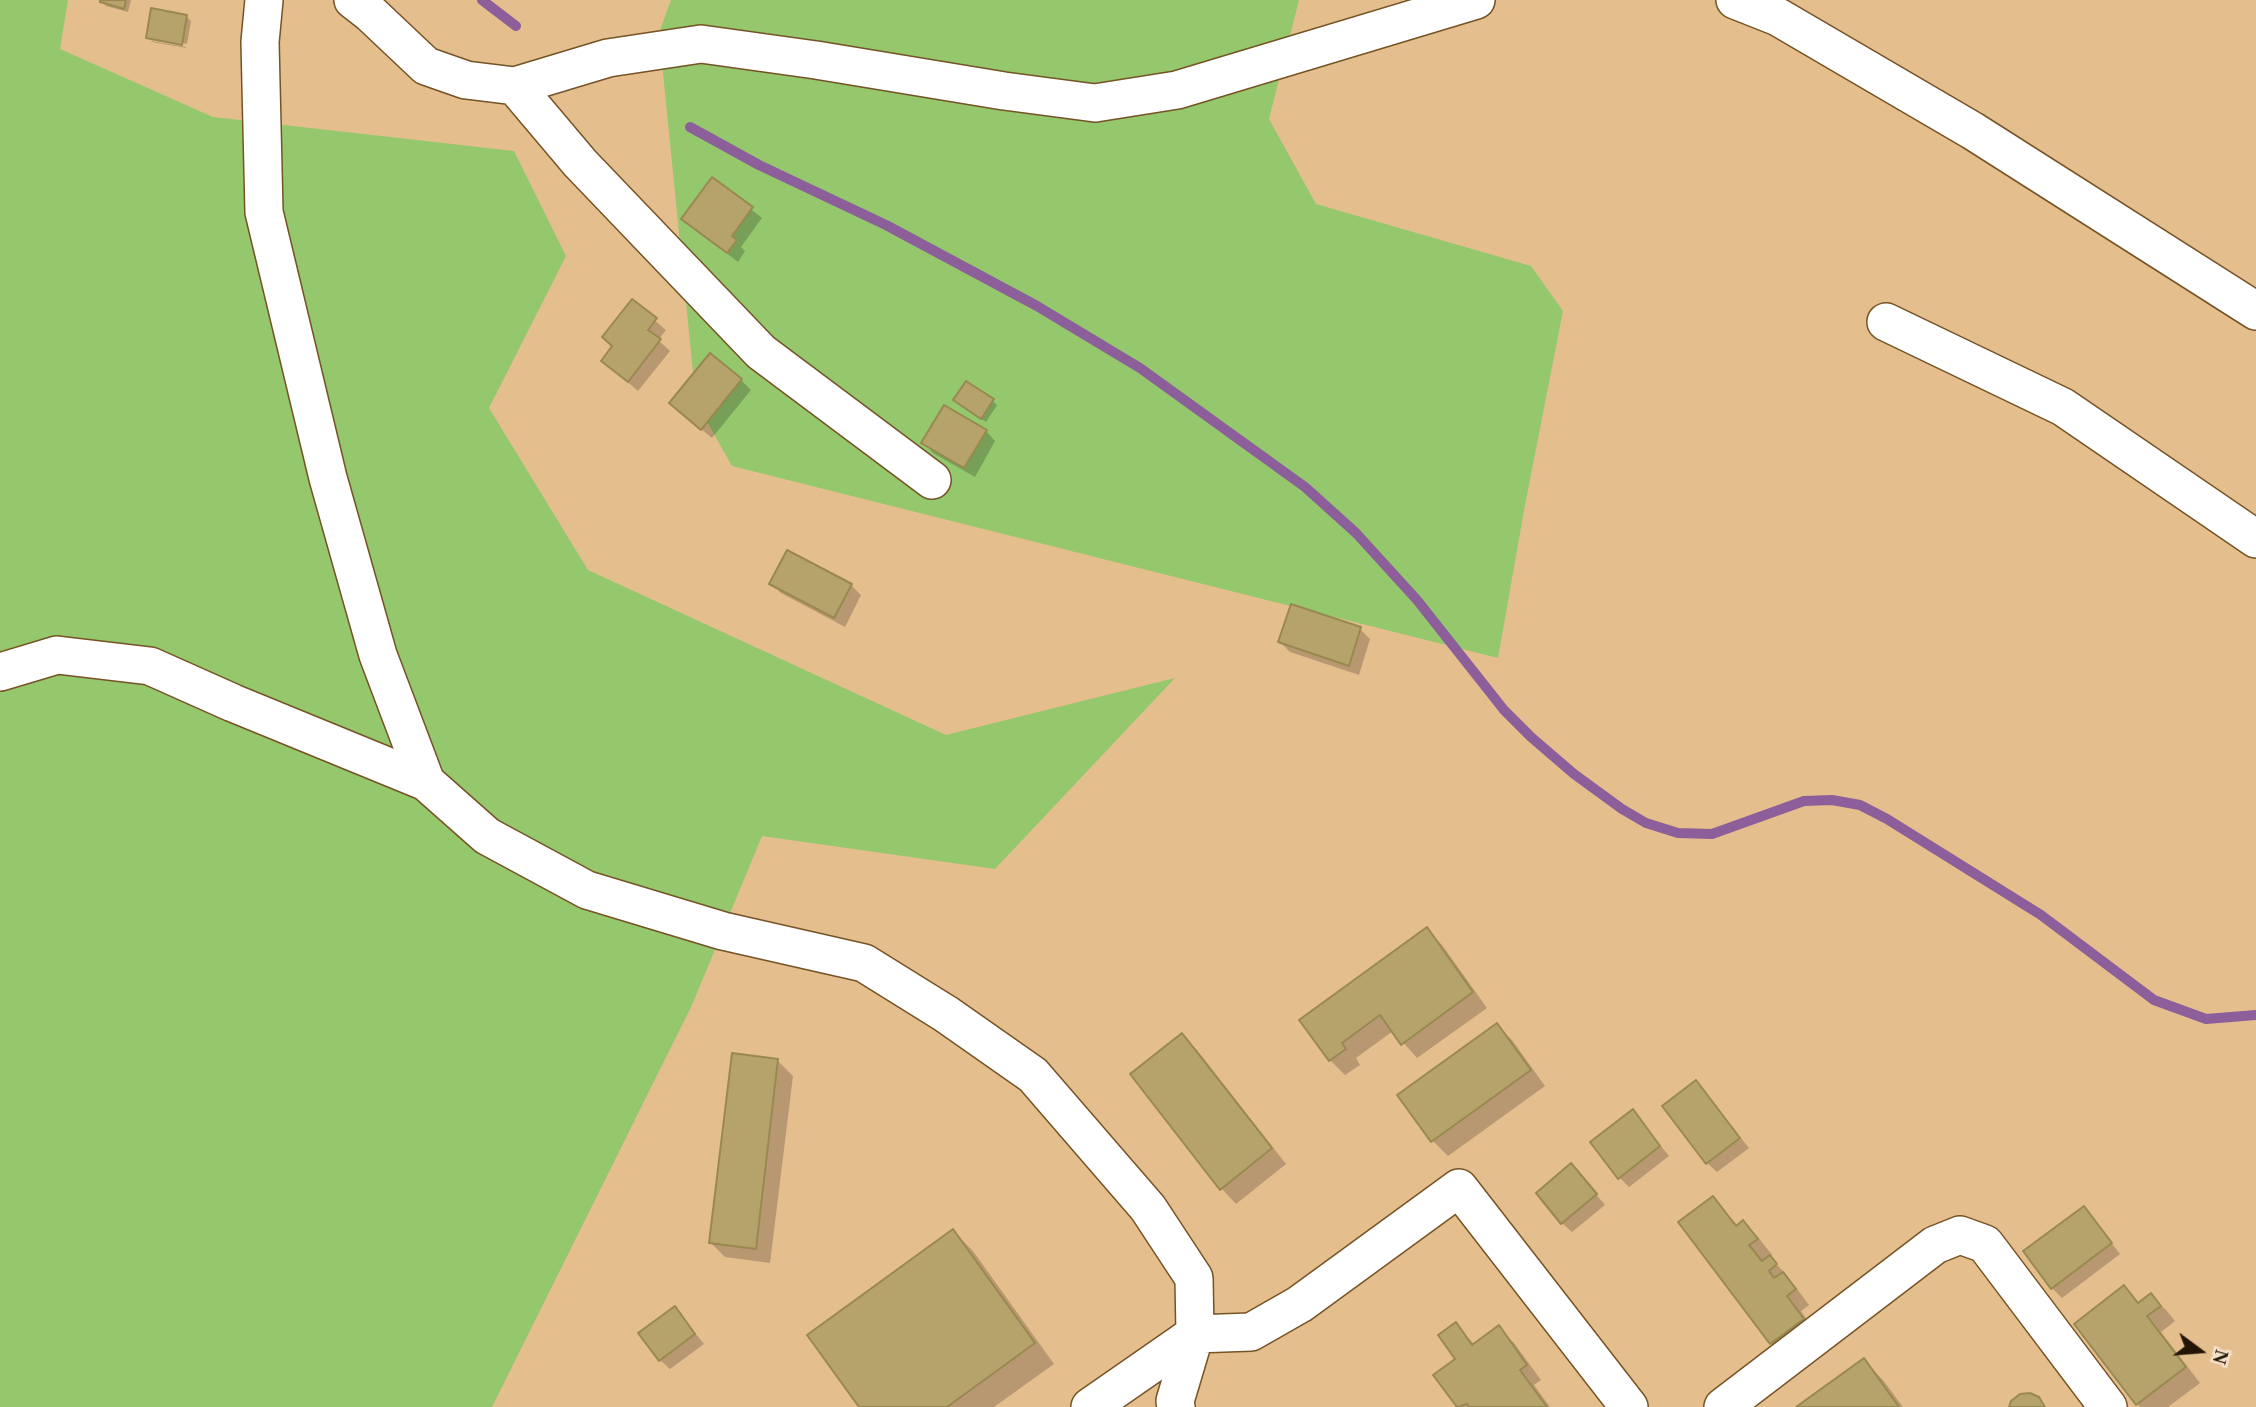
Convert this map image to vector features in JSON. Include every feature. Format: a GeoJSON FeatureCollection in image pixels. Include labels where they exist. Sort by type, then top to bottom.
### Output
{"type":"FeatureCollection","features":[{"type":"Feature","properties":{"kind":"street"},"geometry":{"type":"LineString","coordinates":[[264,0],[260,42],[264,212],[328,478],[379,656],[426,782]]}},
{"type":"Feature","properties":{"kind":"street"},"geometry":{"type":"LineString","coordinates":[[353,0],[371,13],[426,66],[466,80],[515,86],[608,58],[701,44],[1095,103],[1177,90],[1476,0]]}},
{"type":"Feature","properties":{"kind":"street"},"geometry":{"type":"LineString","coordinates":[[1735,0],[1778,17],[1973,131],[2256,312]]}},
{"type":"Feature","properties":{"kind":"street"},"geometry":{"type":"LineString","coordinates":[[515,86],[580,163],[761,352],[932,480]]}},
{"type":"Feature","properties":{"kind":"street"},"geometry":{"type":"LineString","coordinates":[[1886,322],[2063,407],[2256,539]]}},
{"type":"Feature","properties":{"kind":"street"},"geometry":{"type":"LineString","coordinates":[[0,672],[57,655],[150,666],[426,782],[487,836],[587,890],[723,931],[864,963],[946,1014],[1033,1075],[1148,1209],[1194,1278],[1195,1334],[1175,1401],[1176,1407]]}},
{"type":"Feature","properties":{"kind":"street"},"geometry":{"type":"LineString","coordinates":[[1090,1407],[1195,1334],[1251,1332],[1300,1304],[1459,1188],[1629,1407]]}},
{"type":"Feature","properties":{"kind":"street"},"geometry":{"type":"LineString","coordinates":[[1723,1407],[1936,1245],[1960,1235],[1985,1244],[2108,1407]]}},
{"type":"Feature","properties":{"kind":"green space"},"geometry":{"type":"Polygon","coordinates":[[[0,0],[68,0],[60,49],[213,117],[514,151],[566,256],[489,408],[588,570],[946,735],[1175,678],[995,869],[762,836],[692,1005],[492,1407],[0,1407],[0,0]]]}},
{"type":"Feature","properties":{"kind":"green space"},"geometry":{"type":"Polygon","coordinates":[[[671,0],[1299,0],[1269,119],[1316,204],[1531,266],[1563,311],[1498,658],[732,466],[696,402],[659,33],[671,0]]]}},
{"type":"Feature","properties":{"kind":"building"},"geometry":{"type":"Polygon","coordinates":[[[100,0],[126,0],[124,9],[100,0]]]}},
{"type":"Feature","properties":{"kind":"building"},"geometry":{"type":"Polygon","coordinates":[[[151,8],[187,15],[182,45],[146,38],[151,8]]]}},
{"type":"Feature","properties":{"kind":"building"},"geometry":{"type":"Polygon","coordinates":[[[712,177],[753,207],[732,236],[737,240],[727,253],[681,219],[712,177]]]}},
{"type":"Feature","properties":{"kind":"building"},"geometry":{"type":"Polygon","coordinates":[[[632,299],[657,318],[648,330],[661,339],[628,382],[601,361],[612,346],[602,337],[632,299]]]}},
{"type":"Feature","properties":{"kind":"building"},"geometry":{"type":"Polygon","coordinates":[[[710,353],[742,379],[701,430],[669,403],[710,353]]]}},
{"type":"Feature","properties":{"kind":"building"},"geometry":{"type":"Polygon","coordinates":[[[966,381],[994,399],[981,419],[953,400],[966,381]]]}},
{"type":"Feature","properties":{"kind":"building"},"geometry":{"type":"Polygon","coordinates":[[[944,405],[987,430],[964,468],[921,443],[944,405]]]}},
{"type":"Feature","properties":{"kind":"building"},"geometry":{"type":"Polygon","coordinates":[[[787,550],[852,584],[834,618],[769,584],[787,550]]]}},
{"type":"Feature","properties":{"kind":"building"},"geometry":{"type":"Polygon","coordinates":[[[1291,604],[1361,627],[1349,666],[1278,642],[1291,604]]]}},
{"type":"Feature","properties":{"kind":"building"},"geometry":{"type":"Polygon","coordinates":[[[1427,927],[1473,992],[1401,1045],[1380,1015],[1342,1043],[1346,1049],[1329,1061],[1299,1020],[1427,927]]]}},
{"type":"Feature","properties":{"kind":"building"},"geometry":{"type":"Polygon","coordinates":[[[1497,1023],[1531,1070],[1431,1142],[1397,1095],[1497,1023]]]}},
{"type":"Feature","properties":{"kind":"building"},"geometry":{"type":"Polygon","coordinates":[[[1182,1033],[1272,1148],[1220,1190],[1130,1074],[1182,1033]]]}},
{"type":"Feature","properties":{"kind":"building"},"geometry":{"type":"Polygon","coordinates":[[[732,1053],[778,1059],[756,1249],[709,1243],[732,1053]]]}},
{"type":"Feature","properties":{"kind":"building"},"geometry":{"type":"Polygon","coordinates":[[[1696,1080],[1740,1138],[1706,1164],[1662,1106],[1696,1080]]]}},
{"type":"Feature","properties":{"kind":"building"},"geometry":{"type":"Polygon","coordinates":[[[1633,1109],[1660,1146],[1618,1179],[1590,1142],[1633,1109]]]}},
{"type":"Feature","properties":{"kind":"building"},"geometry":{"type":"Polygon","coordinates":[[[1571,1163],[1597,1194],[1561,1224],[1536,1193],[1571,1163]]]}},
{"type":"Feature","properties":{"kind":"building"},"geometry":{"type":"Polygon","coordinates":[[[1713,1196],[1736,1226],[1743,1220],[1758,1239],[1749,1245],[1762,1261],[1770,1255],[1777,1264],[1769,1271],[1774,1278],[1783,1272],[1796,1289],[1787,1296],[1804,1319],[1770,1344],[1678,1222],[1713,1196]]]}},
{"type":"Feature","properties":{"kind":"building"},"geometry":{"type":"Polygon","coordinates":[[[2084,1206],[2112,1243],[2051,1289],[2023,1251],[2084,1206]]]}},
{"type":"Feature","properties":{"kind":"building"},"geometry":{"type":"Polygon","coordinates":[[[953,1229],[1035,1343],[947,1407],[859,1407],[807,1335],[953,1229]]]}},
{"type":"Feature","properties":{"kind":"building"},"geometry":{"type":"Polygon","coordinates":[[[2124,1285],[2138,1303],[2151,1293],[2161,1306],[2147,1316],[2186,1367],[2136,1405],[2074,1324],[2124,1285]]]}},
{"type":"Feature","properties":{"kind":"building"},"geometry":{"type":"Polygon","coordinates":[[[675,1306],[695,1334],[659,1361],[638,1333],[675,1306]]]}},
{"type":"Feature","properties":{"kind":"building"},"geometry":{"type":"Polygon","coordinates":[[[1456,1322],[1472,1345],[1499,1325],[1527,1365],[1520,1370],[1547,1407],[1469,1407],[1467,1404],[1457,1407],[1433,1375],[1455,1359],[1438,1335],[1456,1322]]]}},
{"type":"Feature","properties":{"kind":"building"},"geometry":{"type":"Polygon","coordinates":[[[1864,1358],[1899,1407],[1796,1407],[1864,1358]]]}},
{"type":"Feature","properties":{"kind":"building"},"geometry":{"type":"Polygon","coordinates":[[[2030,1393],[2039,1397],[2045,1407],[2009,1407],[2011,1401],[2020,1394],[2030,1393]]]}},
{"type":"Feature","properties":{"kind":"waterway"},"geometry":{"type":"LineString","coordinates":[[482,0],[516,26]]}},
{"type":"Feature","properties":{"kind":"waterway"},"geometry":{"type":"LineString","coordinates":[[690,127],[759,165],[886,225],[1037,306],[1140,368],[1305,487],[1356,533],[1417,600],[1504,710],[1531,737],[1574,774],[1646,823],[1678,833],[1712,834],[1804,801],[1832,800],[1860,805],[2041,915],[2154,1000],[2206,1019],[2256,1015]]}}]}
